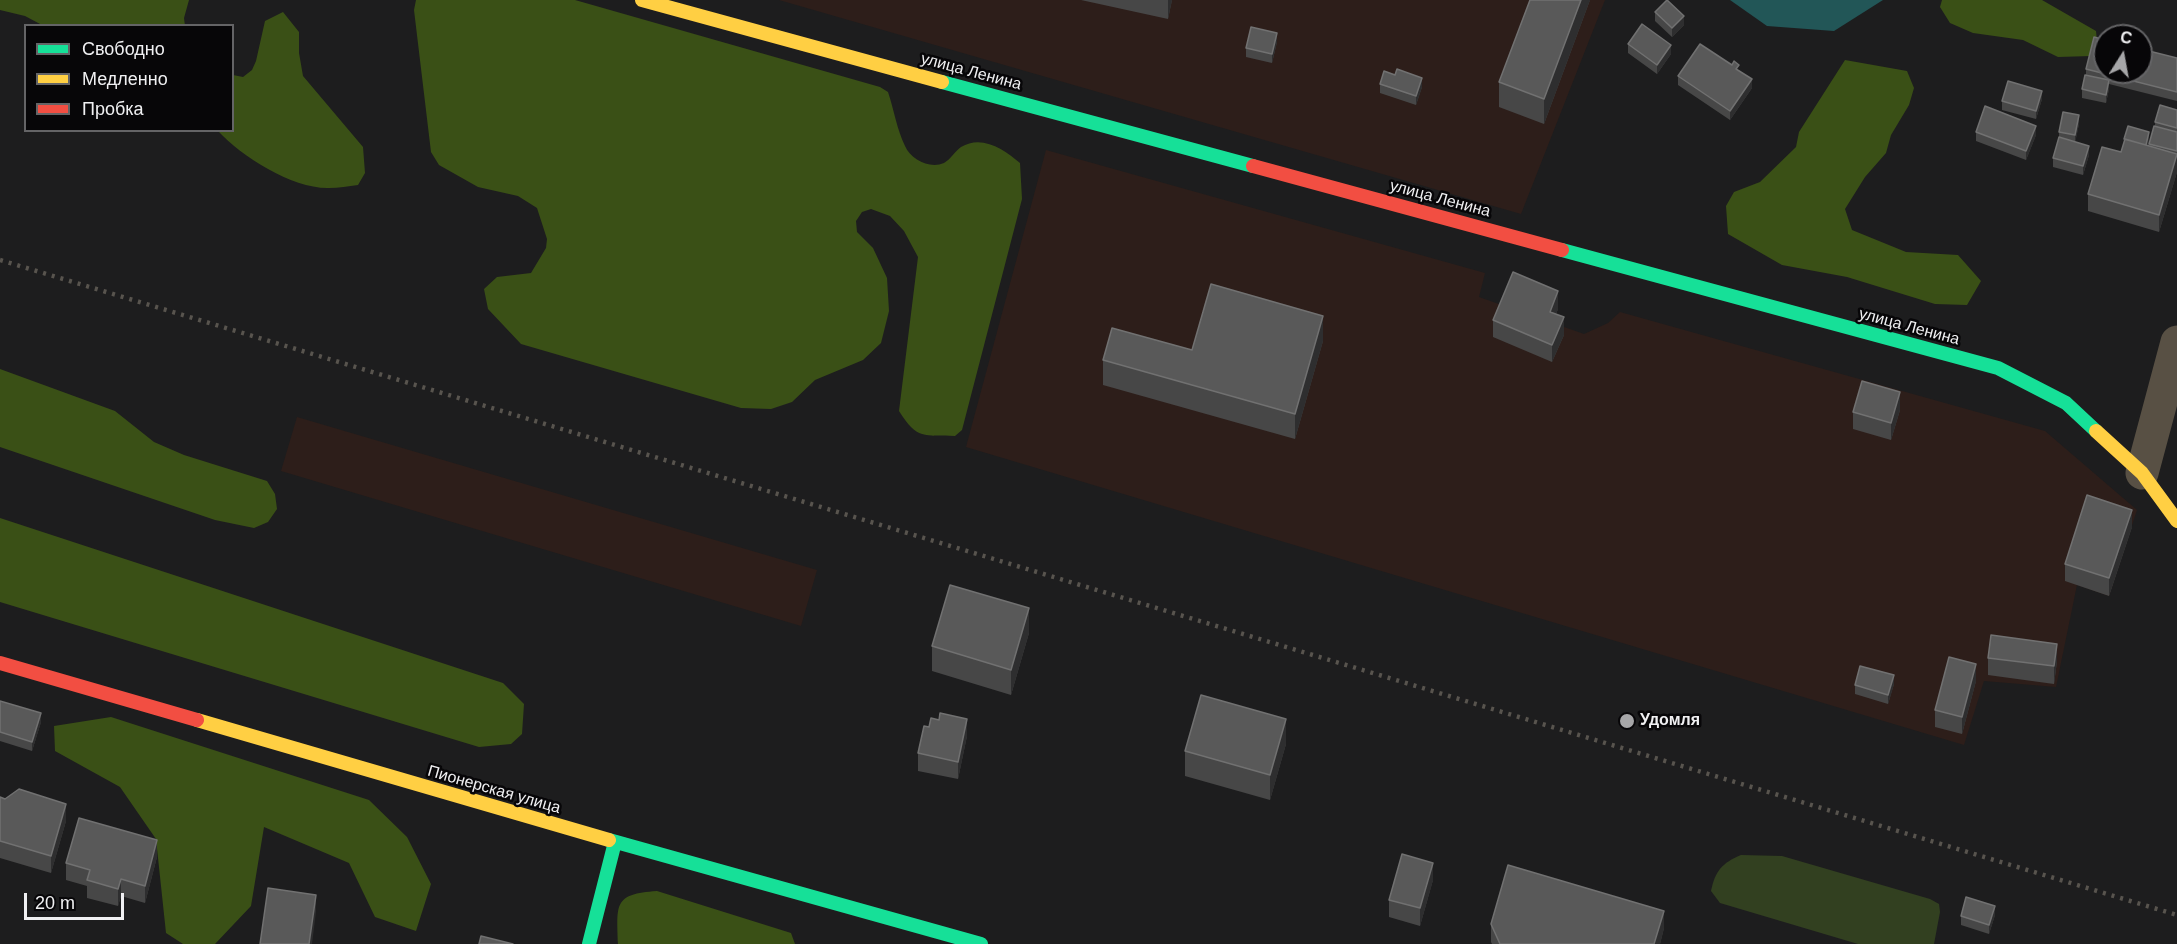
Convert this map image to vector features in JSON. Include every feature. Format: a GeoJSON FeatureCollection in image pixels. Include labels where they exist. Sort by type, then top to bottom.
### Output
{"type":"FeatureCollection","features":[{"type":"Feature","properties":{"kind":"street","name":"улица Ленина"},"geometry":{"type":"LineString","coordinates":[[642,0],[1998,368],[2066,403],[2142,473],[2177,521]]}},
{"type":"Feature","properties":{"kind":"street"},"geometry":{"type":"LineString","coordinates":[[2142,473],[2177,342]]}},
{"type":"Feature","properties":{"kind":"street","name":"Пионерская улица"},"geometry":{"type":"LineString","coordinates":[[0,663],[615,842],[981,944]]}},
{"type":"Feature","properties":{"kind":"street"},"geometry":{"type":"LineString","coordinates":[[589,944],[615,842]]}},
{"type":"Feature","properties":{"kind":"shaded area"},"geometry":{"type":"Polygon","coordinates":[[[779,0],[1605,0],[1521,214],[779,0]]]}},
{"type":"Feature","properties":{"kind":"shaded area"},"geometry":{"type":"Polygon","coordinates":[[[1046,150],[1485,273],[1479,297],[1584,334],[1608,323],[1620,312],[2045,431],[2137,510],[2109,596],[2077,585],[2056,687],[1984,681],[1964,745],[966,447],[1046,150]]]}},
{"type":"Feature","properties":{"kind":"shaded area"},"geometry":{"type":"Polygon","coordinates":[[[297,417],[817,570],[801,626],[281,471],[297,417]]]}},
{"type":"Feature","properties":{"kind":"green space"},"geometry":{"type":"Polygon","coordinates":[[[0,0],[189,0],[185,24],[40,24],[25,16],[0,10],[0,0]]]}},
{"type":"Feature","properties":{"kind":"green space"},"geometry":{"type":"Polygon","coordinates":[[[416,0],[575,0],[880,87],[888,92],[908,151],[916,159],[927,164],[944,163],[961,147],[977,142],[993,145],[1014,158],[1020,163],[1022,199],[962,430],[955,436],[922,434],[911,427],[899,411],[918,257],[904,231],[890,216],[871,209],[862,212],[856,221],[857,232],[873,248],[887,278],[889,311],[881,343],[863,360],[815,380],[792,402],[771,409],[741,408],[521,344],[488,309],[484,289],[497,277],[531,273],[546,248],[547,239],[537,208],[518,196],[478,187],[439,165],[431,152],[414,10],[416,0]]]}},
{"type":"Feature","properties":{"kind":"green space"},"geometry":{"type":"Polygon","coordinates":[[[1942,0],[2042,0],[2093,29],[2093,55],[2058,57],[2023,40],[1973,33],[1950,23],[1940,7],[1942,0]]]}},
{"type":"Feature","properties":{"kind":"green space"},"geometry":{"type":"Polygon","coordinates":[[[283,12],[299,32],[299,53],[303,76],[363,147],[365,173],[358,185],[333,188],[315,187],[284,177],[254,161],[219,132],[234,132],[234,75],[243,77],[252,70],[265,21],[283,12]]]}},
{"type":"Feature","properties":{"kind":"green space"},"geometry":{"type":"Polygon","coordinates":[[[1845,60],[1907,71],[1914,88],[1909,105],[1891,135],[1886,153],[1865,177],[1845,209],[1852,230],[1906,252],[1958,255],[1981,281],[1967,305],[1935,304],[1847,277],[1782,265],[1728,234],[1726,206],[1734,192],[1760,182],[1796,147],[1799,132],[1845,60]]]}},
{"type":"Feature","properties":{"kind":"green space"},"geometry":{"type":"Polygon","coordinates":[[[0,369],[115,411],[154,442],[184,455],[267,481],[275,494],[277,509],[268,522],[254,528],[215,520],[0,447],[0,369]]]}},
{"type":"Feature","properties":{"kind":"green space"},"geometry":{"type":"Polygon","coordinates":[[[0,518],[503,683],[524,704],[522,734],[511,744],[479,747],[0,602],[0,518]]]}},
{"type":"Feature","properties":{"kind":"green space"},"geometry":{"type":"Polygon","coordinates":[[[111,717],[369,800],[407,837],[431,884],[416,931],[375,917],[349,863],[264,827],[251,906],[215,944],[183,944],[166,933],[156,839],[120,787],[55,751],[54,726],[111,717]]]}},
{"type":"Feature","properties":{"kind":"green space"},"geometry":{"type":"Polygon","coordinates":[[[1741,855],[1782,856],[1930,899],[1939,904],[1940,912],[1934,944],[1858,944],[1720,903],[1711,891],[1715,878],[1720,868],[1741,855]]]}},
{"type":"Feature","properties":{"kind":"green space"},"geometry":{"type":"Polygon","coordinates":[[[657,891],[791,933],[795,944],[618,944],[617,919],[621,904],[632,895],[657,891]]]}},
{"type":"Feature","properties":{"kind":"water"},"geometry":{"type":"Polygon","coordinates":[[[1730,0],[1883,0],[1834,31],[1767,26],[1730,0]]]}},
{"type":"Feature","properties":{"kind":"building"},"geometry":{"type":"Polygon","coordinates":[[[1530,0],[1581,0],[1544,99],[1499,82],[1530,0]]]}},
{"type":"Feature","properties":{"kind":"building"},"geometry":{"type":"Polygon","coordinates":[[[1667,0],[1684,16],[1672,28],[1655,12],[1667,0]]]}},
{"type":"Feature","properties":{"kind":"building"},"geometry":{"type":"Polygon","coordinates":[[[1642,24],[1671,45],[1657,65],[1628,44],[1642,24]]]}},
{"type":"Feature","properties":{"kind":"building"},"geometry":{"type":"Polygon","coordinates":[[[1251,27],[1277,33],[1272,54],[1246,48],[1251,27]]]}},
{"type":"Feature","properties":{"kind":"building"},"geometry":{"type":"Polygon","coordinates":[[[2093,41],[2093,71],[2086,69],[2093,41]]]}},
{"type":"Feature","properties":{"kind":"building"},"geometry":{"type":"Polygon","coordinates":[[[1700,44],[1732,65],[1734,61],[1739,65],[1736,69],[1752,79],[1730,111],[1678,76],[1700,44]]]}},
{"type":"Feature","properties":{"kind":"building"},"geometry":{"type":"Polygon","coordinates":[[[2153,52],[2177,58],[2177,92],[2145,84],[2153,84],[2153,52]]]}},
{"type":"Feature","properties":{"kind":"building"},"geometry":{"type":"Polygon","coordinates":[[[1397,69],[1422,78],[1416,96],[1380,84],[1384,71],[1395,75],[1397,69]]]}},
{"type":"Feature","properties":{"kind":"building"},"geometry":{"type":"Polygon","coordinates":[[[2085,75],[2093,77],[2093,84],[2108,84],[2106,95],[2082,89],[2085,75]]]}},
{"type":"Feature","properties":{"kind":"building"},"geometry":{"type":"Polygon","coordinates":[[[2008,81],[2042,91],[2036,111],[2002,101],[2008,81]]]}},
{"type":"Feature","properties":{"kind":"building"},"geometry":{"type":"Polygon","coordinates":[[[2160,105],[2177,110],[2177,128],[2155,122],[2160,105]]]}},
{"type":"Feature","properties":{"kind":"building"},"geometry":{"type":"Polygon","coordinates":[[[1985,106],[2036,126],[2026,151],[1976,132],[1985,106]]]}},
{"type":"Feature","properties":{"kind":"building"},"geometry":{"type":"Polygon","coordinates":[[[2063,112],[2079,115],[2075,135],[2059,132],[2063,112]]]}},
{"type":"Feature","properties":{"kind":"building"},"geometry":{"type":"Polygon","coordinates":[[[2128,126],[2149,132],[2146,145],[2124,139],[2128,126]]]}},
{"type":"Feature","properties":{"kind":"building"},"geometry":{"type":"Polygon","coordinates":[[[2154,126],[2177,132],[2177,151],[2149,144],[2154,126]]]}},
{"type":"Feature","properties":{"kind":"building"},"geometry":{"type":"Polygon","coordinates":[[[2059,137],[2089,146],[2083,166],[2053,158],[2059,137]]]}},
{"type":"Feature","properties":{"kind":"building"},"geometry":{"type":"Polygon","coordinates":[[[2125,139],[2177,154],[2159,215],[2088,194],[2102,147],[2121,152],[2125,139]]]}},
{"type":"Feature","properties":{"kind":"building"},"geometry":{"type":"Polygon","coordinates":[[[1513,272],[1558,291],[1550,312],[1564,317],[1552,345],[1493,320],[1513,272]]]}},
{"type":"Feature","properties":{"kind":"building"},"geometry":{"type":"Polygon","coordinates":[[[1211,284],[1323,316],[1295,414],[1103,360],[1112,328],[1192,350],[1211,284]]]}},
{"type":"Feature","properties":{"kind":"building"},"geometry":{"type":"Polygon","coordinates":[[[1862,381],[1900,392],[1891,423],[1853,412],[1862,381]]]}},
{"type":"Feature","properties":{"kind":"building"},"geometry":{"type":"Polygon","coordinates":[[[2087,495],[2132,510],[2109,578],[2065,564],[2087,495]]]}},
{"type":"Feature","properties":{"kind":"building"},"geometry":{"type":"Polygon","coordinates":[[[950,585],[1029,608],[1011,670],[932,646],[950,585]]]}},
{"type":"Feature","properties":{"kind":"building"},"geometry":{"type":"Polygon","coordinates":[[[1991,635],[2057,644],[2054,666],[1988,658],[1991,635]]]}},
{"type":"Feature","properties":{"kind":"building"},"geometry":{"type":"Polygon","coordinates":[[[1949,657],[1976,664],[1962,717],[1935,710],[1949,657]]]}},
{"type":"Feature","properties":{"kind":"building"},"geometry":{"type":"Polygon","coordinates":[[[1860,666],[1894,675],[1888,695],[1855,685],[1860,666]]]}},
{"type":"Feature","properties":{"kind":"building"},"geometry":{"type":"Polygon","coordinates":[[[1201,695],[1286,719],[1270,775],[1185,751],[1201,695]]]}},
{"type":"Feature","properties":{"kind":"building"},"geometry":{"type":"Polygon","coordinates":[[[0,701],[41,713],[32,742],[0,732],[0,701]]]}},
{"type":"Feature","properties":{"kind":"building"},"geometry":{"type":"Polygon","coordinates":[[[940,713],[967,719],[958,762],[918,753],[924,726],[929,727],[931,718],[939,720],[940,713]]]}},
{"type":"Feature","properties":{"kind":"building"},"geometry":{"type":"Polygon","coordinates":[[[19,789],[66,804],[51,856],[0,841],[0,797],[5,799],[19,789]]]}},
{"type":"Feature","properties":{"kind":"building"},"geometry":{"type":"Polygon","coordinates":[[[79,818],[157,840],[145,886],[121,879],[118,889],[87,880],[90,870],[66,863],[79,818]]]}},
{"type":"Feature","properties":{"kind":"building"},"geometry":{"type":"Polygon","coordinates":[[[1402,854],[1433,863],[1420,908],[1389,900],[1402,854]]]}},
{"type":"Feature","properties":{"kind":"building"},"geometry":{"type":"Polygon","coordinates":[[[1508,865],[1664,911],[1654,944],[1500,944],[1491,924],[1508,865]]]}},
{"type":"Feature","properties":{"kind":"building"},"geometry":{"type":"Polygon","coordinates":[[[268,888],[316,895],[309,944],[260,944],[268,888]]]}},
{"type":"Feature","properties":{"kind":"building"},"geometry":{"type":"Polygon","coordinates":[[[1966,897],[1995,906],[1989,925],[1961,916],[1966,897]]]}},
{"type":"Feature","properties":{"kind":"building"},"geometry":{"type":"Polygon","coordinates":[[[481,936],[513,944],[479,944],[481,936]]]}},
{"type":"Feature","properties":{"kind":"railway"},"geometry":{"type":"LineString","coordinates":[[0,260],[2177,915]]}},
{"type":"Feature","properties":{"kind":"traffic: fast"},"geometry":{"type":"LineString","coordinates":[[942,82],[1253,166]]}},
{"type":"Feature","properties":{"kind":"traffic: fast"},"geometry":{"type":"LineString","coordinates":[[1562,250],[1998,368],[2066,403],[2096,431]]}},
{"type":"Feature","properties":{"kind":"traffic: fast"},"geometry":{"type":"LineString","coordinates":[[609,840],[981,944]]}},
{"type":"Feature","properties":{"kind":"traffic: fast"},"geometry":{"type":"LineString","coordinates":[[589,944],[615,842]]}},
{"type":"Feature","properties":{"kind":"traffic: slow"},"geometry":{"type":"LineString","coordinates":[[642,0],[942,82]]}},
{"type":"Feature","properties":{"kind":"traffic: slow"},"geometry":{"type":"LineString","coordinates":[[2096,431],[2142,473],[2177,521]]}},
{"type":"Feature","properties":{"kind":"traffic: slow"},"geometry":{"type":"LineString","coordinates":[[197,720],[609,840]]}},
{"type":"Feature","properties":{"kind":"traffic: jam"},"geometry":{"type":"LineString","coordinates":[[1253,166],[1562,250]]}},
{"type":"Feature","properties":{"kind":"traffic: jam"},"geometry":{"type":"LineString","coordinates":[[0,663],[197,720]]}},
{"type":"Feature","properties":{"kind":"place","name":"Удомля"},"geometry":{"type":"Point","coordinates":[1627,721]}}]}
